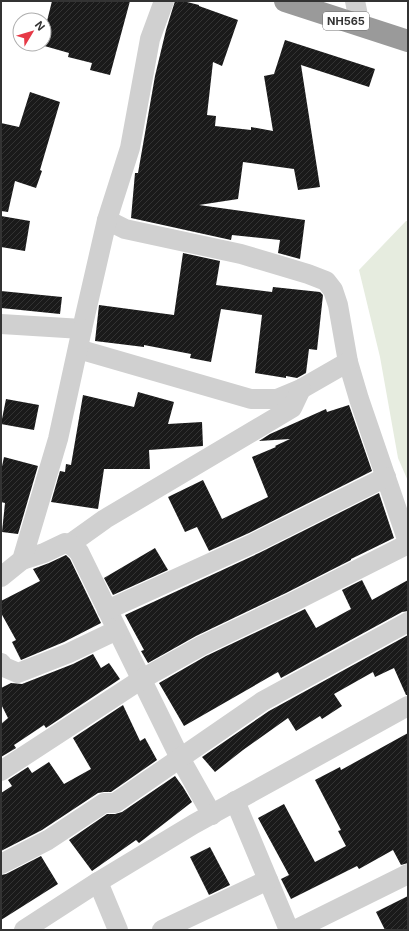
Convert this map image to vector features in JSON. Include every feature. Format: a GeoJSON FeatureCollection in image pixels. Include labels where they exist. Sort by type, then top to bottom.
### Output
{"type":"FeatureCollection","features":[{"type":"Feature","properties":{"kind":"highway","name":"NH565"},"geometry":{"type":"LineString","coordinates":[[285,1],[408,41]]}},
{"type":"Feature","properties":{"kind":"street"},"geometry":{"type":"LineString","coordinates":[[22,560],[58,439],[107,220],[130,148],[150,39],[164,1]]}},
{"type":"Feature","properties":{"kind":"street"},"geometry":{"type":"LineString","coordinates":[[355,1],[360,25]]}},
{"type":"Feature","properties":{"kind":"street"},"geometry":{"type":"LineString","coordinates":[[1,771],[142,679],[201,646],[291,603],[408,543],[359,399],[348,362],[338,305],[333,290],[326,281],[308,274],[241,254],[125,229],[107,220]]}},
{"type":"Feature","properties":{"kind":"street"},"geometry":{"type":"LineString","coordinates":[[1,324],[82,329]]}},
{"type":"Feature","properties":{"kind":"street"},"geometry":{"type":"LineString","coordinates":[[78,349],[251,399],[276,399],[301,389],[348,362]]}},
{"type":"Feature","properties":{"kind":"street"},"geometry":{"type":"LineString","coordinates":[[70,544],[105,519],[292,408],[301,389]]}},
{"type":"Feature","properties":{"kind":"street"},"geometry":{"type":"LineString","coordinates":[[106,610],[254,543],[386,477]]}},
{"type":"Feature","properties":{"kind":"street"},"geometry":{"type":"LineString","coordinates":[[1,577],[22,560],[44,553],[65,543],[70,544],[79,552],[106,610],[142,679],[180,758],[212,815]]}},
{"type":"Feature","properties":{"kind":"street"},"geometry":{"type":"LineString","coordinates":[[1,864],[48,840],[104,803],[115,803],[263,701],[408,622]]}},
{"type":"Feature","properties":{"kind":"street"},"geometry":{"type":"LineString","coordinates":[[2,667],[18,674],[70,653],[117,630]]}},
{"type":"Feature","properties":{"kind":"street"},"geometry":{"type":"LineString","coordinates":[[24,930],[98,882],[194,824],[408,706]]}},
{"type":"Feature","properties":{"kind":"street"},"geometry":{"type":"LineString","coordinates":[[235,801],[289,930]]}},
{"type":"Feature","properties":{"kind":"street"},"geometry":{"type":"LineString","coordinates":[[295,930],[408,874]]}},
{"type":"Feature","properties":{"kind":"street"},"geometry":{"type":"LineString","coordinates":[[162,930],[268,880]]}},
{"type":"Feature","properties":{"kind":"street"},"geometry":{"type":"LineString","coordinates":[[98,882],[118,930]]}},
{"type":"Feature","properties":{"kind":"shaded area"},"geometry":{"type":"Polygon","coordinates":[[[406,221],[408,221],[408,481],[398,458],[380,357],[359,270],[406,221]]]}},
{"type":"Feature","properties":{"kind":"building"},"geometry":{"type":"Polygon","coordinates":[[[52,1],[130,1],[110,75],[90,70],[92,63],[68,57],[69,53],[52,48],[52,12],[49,12],[52,1]]]}},
{"type":"Feature","properties":{"kind":"building"},"geometry":{"type":"Polygon","coordinates":[[[175,1],[183,1],[199,5],[238,20],[222,66],[213,62],[207,115],[216,116],[215,126],[251,130],[251,127],[273,131],[264,76],[274,74],[285,40],[375,69],[369,87],[301,65],[320,187],[298,190],[294,169],[243,162],[238,199],[199,205],[305,220],[300,259],[278,253],[280,240],[232,235],[231,240],[131,218],[135,173],[138,173],[155,76],[166,30],[175,1]]]}},
{"type":"Feature","properties":{"kind":"building"},"geometry":{"type":"Polygon","coordinates":[[[30,92],[60,102],[40,170],[42,171],[36,188],[15,181],[8,212],[1,211],[1,123],[19,127],[30,92]]]}},
{"type":"Feature","properties":{"kind":"building"},"geometry":{"type":"Polygon","coordinates":[[[1,216],[30,221],[25,251],[1,247],[1,216]]]}},
{"type":"Feature","properties":{"kind":"building"},"geometry":{"type":"Polygon","coordinates":[[[183,253],[220,261],[216,285],[272,292],[273,287],[320,292],[323,295],[317,350],[309,349],[306,373],[297,378],[286,376],[286,378],[255,373],[262,315],[221,309],[211,362],[190,358],[191,354],[144,345],[144,347],[95,341],[99,305],[174,315],[183,253]]]}},
{"type":"Feature","properties":{"kind":"building"},"geometry":{"type":"Polygon","coordinates":[[[1,291],[62,297],[60,314],[1,308],[1,291]]]}},
{"type":"Feature","properties":{"kind":"building"},"geometry":{"type":"Polygon","coordinates":[[[138,392],[174,402],[168,424],[202,422],[203,446],[149,450],[150,469],[104,469],[98,509],[51,502],[60,471],[65,472],[66,464],[71,465],[83,395],[134,407],[138,392]]]}},
{"type":"Feature","properties":{"kind":"building"},"geometry":{"type":"Polygon","coordinates":[[[6,399],[39,405],[34,430],[1,424],[6,399]]]}},
{"type":"Feature","properties":{"kind":"building"},"geometry":{"type":"Polygon","coordinates":[[[349,405],[372,471],[249,533],[209,551],[197,527],[185,532],[168,497],[203,480],[222,519],[268,497],[252,457],[276,447],[275,446],[290,439],[259,441],[270,434],[326,409],[327,412],[349,405]]]}},
{"type":"Feature","properties":{"kind":"building"},"geometry":{"type":"Polygon","coordinates":[[[4,457],[38,466],[18,534],[2,532],[5,503],[1,502],[1,471],[4,457]]]}},
{"type":"Feature","properties":{"kind":"building"},"geometry":{"type":"Polygon","coordinates":[[[379,493],[394,538],[286,593],[196,636],[148,663],[141,651],[144,650],[125,615],[259,553],[379,493]]]}},
{"type":"Feature","properties":{"kind":"building"},"geometry":{"type":"Polygon","coordinates":[[[155,548],[168,570],[113,595],[104,578],[155,548]]]}},
{"type":"Feature","properties":{"kind":"building"},"geometry":{"type":"Polygon","coordinates":[[[66,555],[70,559],[101,623],[64,642],[21,660],[12,642],[16,640],[1,613],[1,601],[40,581],[33,569],[66,555]]]}},
{"type":"Feature","properties":{"kind":"building"},"geometry":{"type":"Polygon","coordinates":[[[362,580],[372,600],[408,580],[408,611],[402,612],[281,678],[278,672],[184,726],[159,683],[206,656],[305,609],[316,628],[351,609],[342,590],[362,580]]]}},
{"type":"Feature","properties":{"kind":"building"},"geometry":{"type":"Polygon","coordinates":[[[408,635],[408,695],[406,695],[394,668],[375,677],[373,672],[334,694],[342,706],[322,719],[320,716],[296,731],[288,718],[215,772],[202,757],[269,711],[408,635]]]}},
{"type":"Feature","properties":{"kind":"building"},"geometry":{"type":"Polygon","coordinates":[[[93,654],[101,668],[109,663],[120,679],[46,728],[44,725],[14,745],[16,748],[1,757],[1,724],[8,718],[1,704],[1,688],[11,683],[22,684],[73,664],[93,654]]]}},
{"type":"Feature","properties":{"kind":"building"},"geometry":{"type":"Polygon","coordinates":[[[123,705],[140,741],[145,738],[157,760],[111,792],[98,793],[42,830],[1,851],[1,793],[12,786],[8,780],[28,767],[32,773],[49,762],[64,784],[91,769],[73,738],[123,705]]]}},
{"type":"Feature","properties":{"kind":"building"},"geometry":{"type":"Polygon","coordinates":[[[408,733],[408,863],[401,865],[393,850],[359,869],[357,866],[291,899],[281,879],[289,875],[258,818],[284,804],[315,862],[346,846],[338,831],[341,830],[315,780],[340,767],[341,770],[408,733]]]}},
{"type":"Feature","properties":{"kind":"building"},"geometry":{"type":"Polygon","coordinates":[[[175,776],[192,802],[139,843],[136,840],[92,871],[69,840],[107,814],[122,812],[175,776]]]}},
{"type":"Feature","properties":{"kind":"building"},"geometry":{"type":"Polygon","coordinates":[[[210,847],[230,885],[209,895],[190,857],[210,847]]]}},
{"type":"Feature","properties":{"kind":"building"},"geometry":{"type":"Polygon","coordinates":[[[41,856],[58,884],[1,920],[1,875],[6,874],[41,856]]]}},
{"type":"Feature","properties":{"kind":"building"},"geometry":{"type":"Polygon","coordinates":[[[408,896],[408,930],[385,930],[376,912],[408,896]]]}}]}
